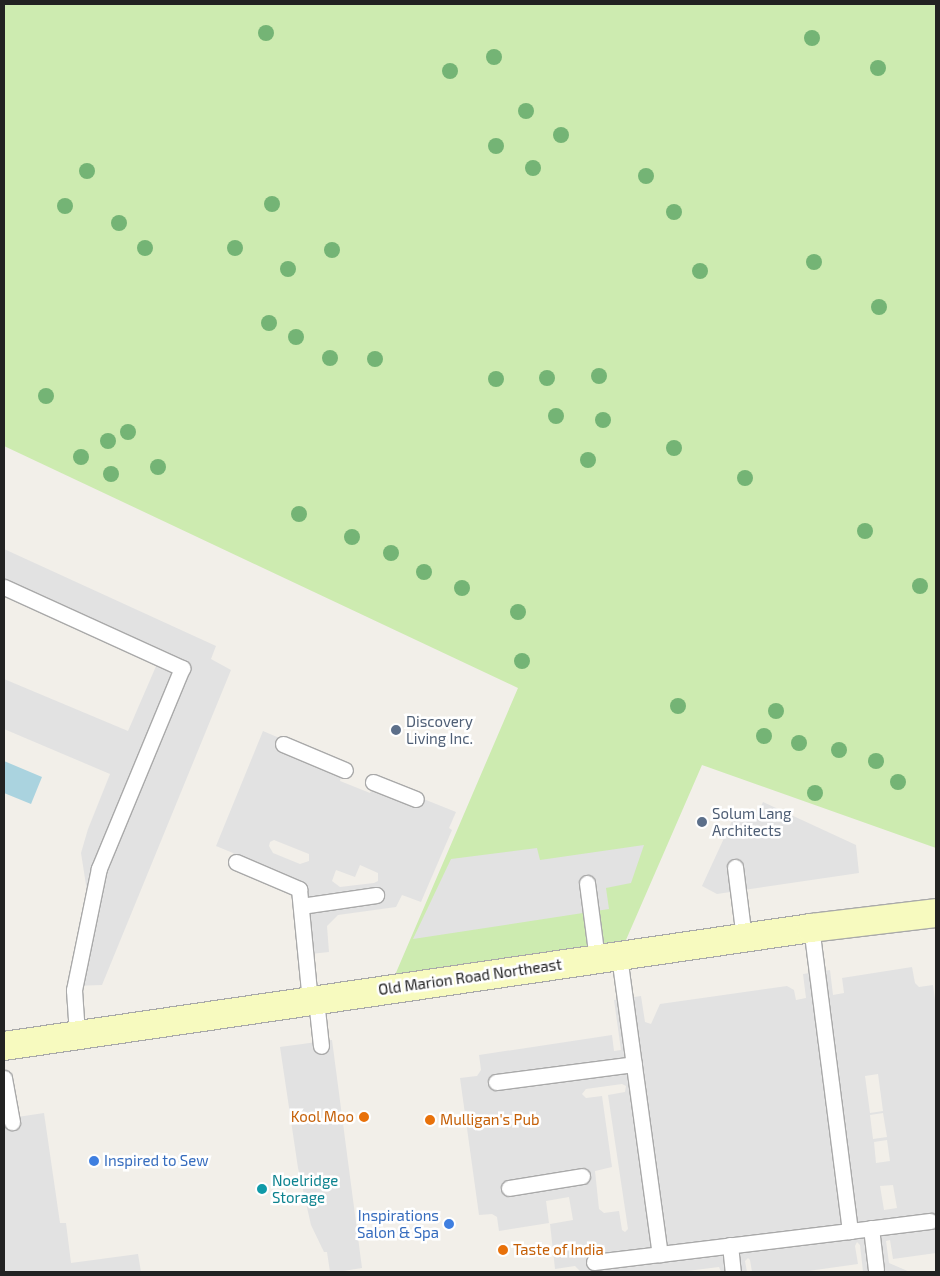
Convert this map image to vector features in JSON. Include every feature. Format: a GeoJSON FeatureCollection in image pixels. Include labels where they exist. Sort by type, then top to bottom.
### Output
{"type":"FeatureCollection","features":[{"type":"Feature","properties":{"kind":"main road","name":"Old Marion Road Northeast"},"geometry":{"type":"LineString","coordinates":[[4,1046],[608,957],[936,912]]}},
{"type":"Feature","properties":{"kind":"lane"},"geometry":{"type":"LineString","coordinates":[[4,587],[182,668],[100,868],[74,990],[78,1034]]}},
{"type":"Feature","properties":{"kind":"lane"},"geometry":{"type":"LineString","coordinates":[[283,744],[345,770]]}},
{"type":"Feature","properties":{"kind":"lane"},"geometry":{"type":"LineString","coordinates":[[373,782],[416,799]]}},
{"type":"Feature","properties":{"kind":"lane"},"geometry":{"type":"LineString","coordinates":[[236,862],[300,889],[313,1000],[322,1046]]}},
{"type":"Feature","properties":{"kind":"lane"},"geometry":{"type":"LineString","coordinates":[[735,867],[744,938]]}},
{"type":"Feature","properties":{"kind":"lane"},"geometry":{"type":"LineString","coordinates":[[587,883],[608,957],[634,1064],[660,1254]]}},
{"type":"Feature","properties":{"kind":"lane"},"geometry":{"type":"LineString","coordinates":[[301,906],[376,895]]}},
{"type":"Feature","properties":{"kind":"lane"},"geometry":{"type":"LineString","coordinates":[[811,928],[850,1231]]}},
{"type":"Feature","properties":{"kind":"lane"},"geometry":{"type":"LineString","coordinates":[[496,1082],[634,1064]]}},
{"type":"Feature","properties":{"kind":"lane"},"geometry":{"type":"LineString","coordinates":[[4,1078],[12,1122]]}},
{"type":"Feature","properties":{"kind":"lane"},"geometry":{"type":"LineString","coordinates":[[509,1188],[582,1176]]}},
{"type":"Feature","properties":{"kind":"lane"},"geometry":{"type":"LineString","coordinates":[[594,1262],[930,1221]]}},
{"type":"Feature","properties":{"kind":"lane"},"geometry":{"type":"LineString","coordinates":[[871,1228],[876,1270]]}},
{"type":"Feature","properties":{"kind":"lane"},"geometry":{"type":"LineString","coordinates":[[730,1245],[733,1272]]}},
{"type":"Feature","properties":{"kind":"green space"},"geometry":{"type":"Polygon","coordinates":[[[4,4],[936,4],[936,848],[702,765],[619,956],[389,989],[518,688],[4,446],[4,4]]]}},
{"type":"Feature","properties":{"kind":"shaded area"},"geometry":{"type":"Polygon","coordinates":[[[4,549],[216,646],[211,659],[231,670],[102,985],[72,986],[89,904],[81,853],[88,829],[110,774],[4,729],[4,679],[128,731],[160,657],[4,590],[4,549]]]}},
{"type":"Feature","properties":{"kind":"shaded area"},"geometry":{"type":"Polygon","coordinates":[[[263,731],[345,766],[340,781],[370,793],[376,780],[456,812],[449,828],[452,830],[421,902],[402,895],[396,907],[338,915],[327,926],[329,952],[301,955],[290,893],[233,853],[216,846],[263,731]],[[274,840],[270,842],[269,846],[273,853],[300,864],[309,861],[309,854],[274,840]],[[360,865],[355,877],[336,870],[332,881],[340,887],[378,881],[378,873],[360,865]]]}},
{"type":"Feature","properties":{"kind":"shaded area"},"geometry":{"type":"Polygon","coordinates":[[[763,802],[856,845],[859,873],[717,894],[702,886],[737,810],[755,819],[763,802]]]}},
{"type":"Feature","properties":{"kind":"shaded area"},"geometry":{"type":"Polygon","coordinates":[[[644,845],[631,883],[606,888],[609,909],[413,939],[451,859],[537,848],[540,860],[644,845]]]}},
{"type":"Feature","properties":{"kind":"shaded area"},"geometry":{"type":"Polygon","coordinates":[[[912,967],[915,983],[919,987],[933,985],[936,1007],[936,1253],[893,1259],[890,1240],[886,1241],[889,1263],[910,1272],[863,1272],[860,1245],[857,1242],[855,1246],[858,1264],[801,1272],[752,1272],[748,1258],[745,1261],[747,1272],[721,1272],[719,1267],[679,1272],[581,1272],[575,1266],[555,1269],[550,1224],[573,1220],[569,1197],[546,1201],[549,1223],[499,1231],[497,1217],[492,1214],[479,1215],[460,1078],[477,1076],[481,1070],[479,1055],[612,1035],[614,1051],[621,1050],[614,1000],[641,996],[645,1022],[651,1024],[660,1004],[787,986],[794,990],[796,1000],[806,998],[803,974],[830,970],[833,995],[844,993],[842,978],[912,967]],[[878,1074],[865,1076],[870,1113],[883,1111],[878,1074]],[[622,1084],[586,1089],[582,1094],[586,1098],[602,1096],[612,1167],[595,1171],[599,1209],[604,1213],[619,1211],[622,1230],[625,1232],[628,1229],[608,1095],[625,1092],[626,1086],[622,1084]],[[883,1113],[870,1115],[873,1139],[887,1137],[883,1113]],[[887,1140],[874,1142],[876,1163],[890,1161],[887,1140]],[[893,1185],[880,1186],[884,1210],[897,1208],[893,1185]]]}},
{"type":"Feature","properties":{"kind":"shaded area"},"geometry":{"type":"Polygon","coordinates":[[[332,1040],[362,1268],[337,1272],[330,1272],[327,1252],[324,1252],[311,1225],[298,1168],[280,1047],[332,1040]]]}},
{"type":"Feature","properties":{"kind":"shaded area"},"geometry":{"type":"Polygon","coordinates":[[[44,1113],[60,1223],[66,1223],[71,1263],[138,1254],[141,1272],[4,1272],[4,1119],[44,1113]]]}},
{"type":"Feature","properties":{"kind":"water"},"geometry":{"type":"Polygon","coordinates":[[[4,761],[42,777],[31,804],[4,793],[4,761]]]}},
{"type":"Feature","properties":{"kind":"place","name":"Discovery Living Inc."},"geometry":{"type":"Point","coordinates":[396,730]}},
{"type":"Feature","properties":{"kind":"place","name":"Solum Lang Architects"},"geometry":{"type":"Point","coordinates":[702,822]}},
{"type":"Feature","properties":{"kind":"place","name":"Kool Moo"},"geometry":{"type":"Point","coordinates":[364,1117]}},
{"type":"Feature","properties":{"kind":"place","name":"Mulligan's Pub"},"geometry":{"type":"Point","coordinates":[430,1120]}},
{"type":"Feature","properties":{"kind":"place","name":"Inspired to Sew"},"geometry":{"type":"Point","coordinates":[94,1161]}},
{"type":"Feature","properties":{"kind":"place","name":"Noelridge Storage"},"geometry":{"type":"Point","coordinates":[262,1189]}},
{"type":"Feature","properties":{"kind":"place","name":"Inspirations Salon & Spa"},"geometry":{"type":"Point","coordinates":[449,1224]}},
{"type":"Feature","properties":{"kind":"place","name":"Taste of India"},"geometry":{"type":"Point","coordinates":[503,1250]}}]}
